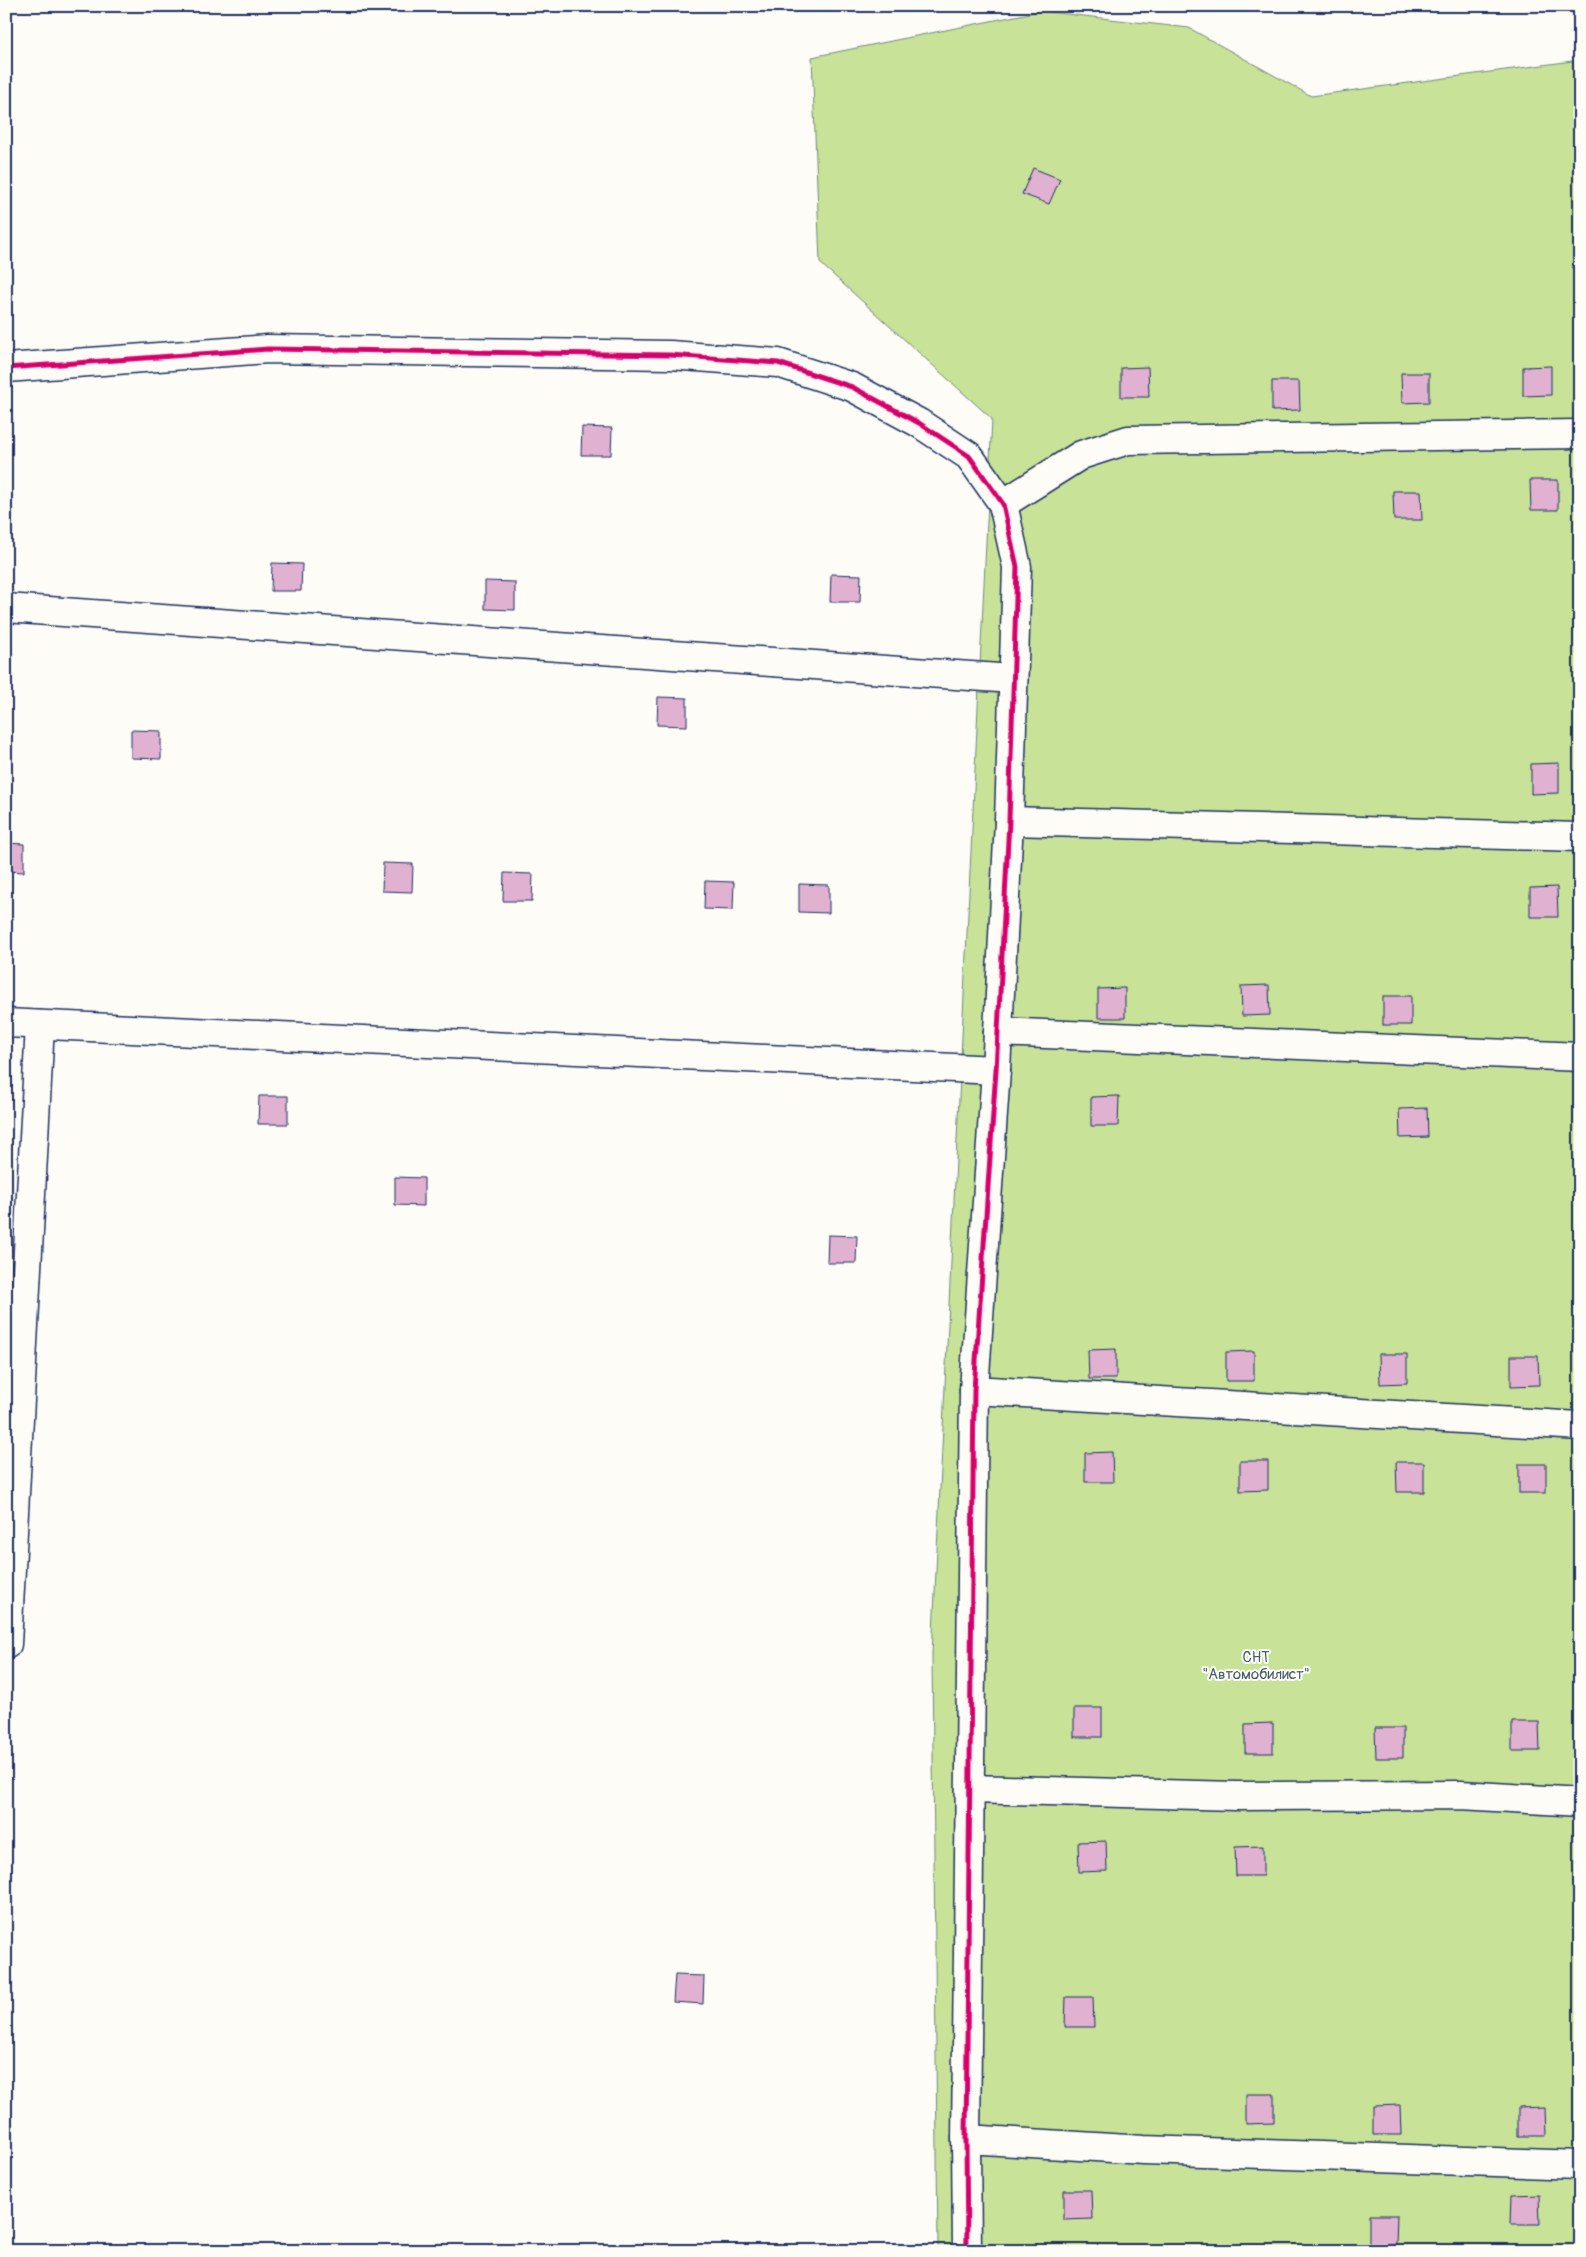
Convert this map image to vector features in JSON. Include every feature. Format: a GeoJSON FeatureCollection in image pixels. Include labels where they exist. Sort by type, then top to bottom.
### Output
{"type":"FeatureCollection","features":[{"type":"Feature","properties":{"kind":"street"},"geometry":{"type":"LineString","coordinates":[[6,368],[268,349],[670,355],[778,363],[852,387],[919,423],[969,456],[1004,504],[1017,567],[1012,678],[1009,821],[998,1032],[974,1390],[966,2139],[967,2251]]}},
{"type":"Feature","properties":{"kind":"street"},"geometry":{"type":"LineString","coordinates":[[1004,504],[1081,455],[1128,440],[1580,434]]}},
{"type":"Feature","properties":{"kind":"street"},"geometry":{"type":"LineString","coordinates":[[6,608],[1012,678]]}},
{"type":"Feature","properties":{"kind":"street"},"geometry":{"type":"LineString","coordinates":[[1009,821],[1580,837]]}},
{"type":"Feature","properties":{"kind":"street"},"geometry":{"type":"LineString","coordinates":[[6,1023],[996,1070]]}},
{"type":"Feature","properties":{"kind":"street"},"geometry":{"type":"LineString","coordinates":[[7,1644],[11,1468],[40,1025]]}},
{"type":"Feature","properties":{"kind":"street"},"geometry":{"type":"LineString","coordinates":[[998,1032],[1580,1057]]}},
{"type":"Feature","properties":{"kind":"street"},"geometry":{"type":"LineString","coordinates":[[974,1390],[1580,1426]]}},
{"type":"Feature","properties":{"kind":"street"},"geometry":{"type":"LineString","coordinates":[[970,1789],[1236,1796],[1461,1795],[1580,1802]]}},
{"type":"Feature","properties":{"kind":"street"},"geometry":{"type":"LineString","coordinates":[[966,2139],[1144,2150],[1580,2166]]}},
{"type":"Feature","properties":{"kind":"green space","name":"СНТ \"Автомобилист\""},"geometry":{"type":"Polygon","coordinates":[[[1040,11],[1189,28],[1311,96],[1580,60],[1580,2251],[938,2251],[932,1654],[992,419],[820,263],[812,57],[1040,11]]]}},
{"type":"Feature","properties":{"kind":"building"},"geometry":{"type":"Polygon","coordinates":[[[1033,168],[1060,179],[1049,204],[1022,194],[1033,168]]]}},
{"type":"Feature","properties":{"kind":"building"},"geometry":{"type":"Polygon","coordinates":[[[1551,366],[1551,395],[1523,396],[1523,367],[1551,366]]]}},
{"type":"Feature","properties":{"kind":"building"},"geometry":{"type":"Polygon","coordinates":[[[1148,367],[1149,397],[1121,397],[1121,368],[1148,367]]]}},
{"type":"Feature","properties":{"kind":"building"},"geometry":{"type":"Polygon","coordinates":[[[1401,373],[1429,373],[1429,402],[1402,403],[1401,373]]]}},
{"type":"Feature","properties":{"kind":"building"},"geometry":{"type":"Polygon","coordinates":[[[1272,381],[1299,381],[1300,410],[1272,411],[1272,381]]]}},
{"type":"Feature","properties":{"kind":"building"},"geometry":{"type":"Polygon","coordinates":[[[582,427],[612,428],[611,455],[581,455],[582,427]]]}},
{"type":"Feature","properties":{"kind":"building"},"geometry":{"type":"Polygon","coordinates":[[[1530,480],[1558,480],[1558,510],[1531,510],[1530,480]]]}},
{"type":"Feature","properties":{"kind":"building"},"geometry":{"type":"Polygon","coordinates":[[[1393,491],[1421,491],[1422,520],[1394,520],[1393,491]]]}},
{"type":"Feature","properties":{"kind":"building"},"geometry":{"type":"Polygon","coordinates":[[[272,563],[302,564],[301,591],[271,591],[272,563]]]}},
{"type":"Feature","properties":{"kind":"building"},"geometry":{"type":"Polygon","coordinates":[[[831,574],[861,575],[860,602],[830,602],[831,574]]]}},
{"type":"Feature","properties":{"kind":"building"},"geometry":{"type":"Polygon","coordinates":[[[485,581],[515,582],[515,610],[485,609],[485,581]]]}},
{"type":"Feature","properties":{"kind":"building"},"geometry":{"type":"Polygon","coordinates":[[[658,697],[687,698],[687,726],[657,725],[658,697]]]}},
{"type":"Feature","properties":{"kind":"building"},"geometry":{"type":"Polygon","coordinates":[[[131,730],[161,731],[161,759],[131,758],[131,730]]]}},
{"type":"Feature","properties":{"kind":"building"},"geometry":{"type":"Polygon","coordinates":[[[1559,763],[1559,793],[1531,794],[1531,764],[1559,763]]]}},
{"type":"Feature","properties":{"kind":"building"},"geometry":{"type":"Polygon","coordinates":[[[6,843],[24,844],[24,872],[6,871],[6,843]]]}},
{"type":"Feature","properties":{"kind":"building"},"geometry":{"type":"Polygon","coordinates":[[[383,863],[413,864],[412,892],[382,891],[383,863]]]}},
{"type":"Feature","properties":{"kind":"building"},"geometry":{"type":"Polygon","coordinates":[[[504,873],[533,874],[532,901],[503,901],[504,873]]]}},
{"type":"Feature","properties":{"kind":"building"},"geometry":{"type":"Polygon","coordinates":[[[705,881],[734,882],[733,910],[704,909],[705,881]]]}},
{"type":"Feature","properties":{"kind":"building"},"geometry":{"type":"Polygon","coordinates":[[[799,884],[829,885],[829,913],[799,912],[799,884]]]}},
{"type":"Feature","properties":{"kind":"building"},"geometry":{"type":"Polygon","coordinates":[[[1557,887],[1558,917],[1530,917],[1530,888],[1557,887]]]}},
{"type":"Feature","properties":{"kind":"building"},"geometry":{"type":"Polygon","coordinates":[[[1269,985],[1270,1015],[1242,1016],[1241,986],[1269,985]]]}},
{"type":"Feature","properties":{"kind":"building"},"geometry":{"type":"Polygon","coordinates":[[[1125,988],[1125,1018],[1098,1018],[1098,989],[1125,988]]]}},
{"type":"Feature","properties":{"kind":"building"},"geometry":{"type":"Polygon","coordinates":[[[1383,996],[1411,996],[1411,1025],[1383,1025],[1383,996]]]}},
{"type":"Feature","properties":{"kind":"building"},"geometry":{"type":"Polygon","coordinates":[[[259,1096],[288,1096],[288,1124],[258,1124],[259,1096]]]}},
{"type":"Feature","properties":{"kind":"building"},"geometry":{"type":"Polygon","coordinates":[[[1119,1096],[1118,1126],[1091,1126],[1091,1097],[1119,1096]]]}},
{"type":"Feature","properties":{"kind":"building"},"geometry":{"type":"Polygon","coordinates":[[[1427,1108],[1428,1137],[1400,1138],[1399,1109],[1427,1108]]]}},
{"type":"Feature","properties":{"kind":"building"},"geometry":{"type":"Polygon","coordinates":[[[395,1177],[424,1178],[424,1206],[395,1205],[395,1177]]]}},
{"type":"Feature","properties":{"kind":"building"},"geometry":{"type":"Polygon","coordinates":[[[828,1235],[857,1236],[856,1263],[827,1263],[828,1235]]]}},
{"type":"Feature","properties":{"kind":"building"},"geometry":{"type":"Polygon","coordinates":[[[1116,1349],[1116,1379],[1089,1379],[1088,1350],[1116,1349]]]}},
{"type":"Feature","properties":{"kind":"building"},"geometry":{"type":"Polygon","coordinates":[[[1254,1351],[1254,1381],[1226,1381],[1226,1352],[1254,1351]]]}},
{"type":"Feature","properties":{"kind":"building"},"geometry":{"type":"Polygon","coordinates":[[[1379,1354],[1407,1354],[1407,1383],[1380,1384],[1379,1354]]]}},
{"type":"Feature","properties":{"kind":"building"},"geometry":{"type":"Polygon","coordinates":[[[1511,1356],[1538,1356],[1539,1385],[1511,1386],[1511,1356]]]}},
{"type":"Feature","properties":{"kind":"building"},"geometry":{"type":"Polygon","coordinates":[[[1112,1452],[1113,1482],[1085,1482],[1085,1453],[1112,1452]]]}},
{"type":"Feature","properties":{"kind":"building"},"geometry":{"type":"Polygon","coordinates":[[[1240,1461],[1268,1461],[1268,1490],[1240,1491],[1240,1461]]]}},
{"type":"Feature","properties":{"kind":"building"},"geometry":{"type":"Polygon","coordinates":[[[1396,1462],[1424,1462],[1424,1492],[1397,1492],[1396,1462]]]}},
{"type":"Feature","properties":{"kind":"building"},"geometry":{"type":"Polygon","coordinates":[[[1519,1464],[1546,1464],[1546,1493],[1519,1493],[1519,1464]]]}},
{"type":"Feature","properties":{"kind":"building"},"geometry":{"type":"Polygon","coordinates":[[[1074,1708],[1102,1708],[1102,1737],[1074,1737],[1074,1708]]]}},
{"type":"Feature","properties":{"kind":"building"},"geometry":{"type":"Polygon","coordinates":[[[1512,1722],[1539,1722],[1540,1751],[1512,1751],[1512,1722]]]}},
{"type":"Feature","properties":{"kind":"building"},"geometry":{"type":"Polygon","coordinates":[[[1273,1723],[1273,1753],[1245,1753],[1245,1724],[1273,1723]]]}},
{"type":"Feature","properties":{"kind":"building"},"geometry":{"type":"Polygon","coordinates":[[[1375,1728],[1403,1728],[1403,1758],[1376,1758],[1375,1728]]]}},
{"type":"Feature","properties":{"kind":"building"},"geometry":{"type":"Polygon","coordinates":[[[1106,1841],[1107,1871],[1079,1872],[1078,1842],[1106,1841]]]}},
{"type":"Feature","properties":{"kind":"building"},"geometry":{"type":"Polygon","coordinates":[[[1263,1846],[1263,1876],[1236,1876],[1235,1847],[1263,1846]]]}},
{"type":"Feature","properties":{"kind":"building"},"geometry":{"type":"Polygon","coordinates":[[[675,1975],[704,1976],[703,2004],[673,2002],[675,1975]]]}},
{"type":"Feature","properties":{"kind":"building"},"geometry":{"type":"Polygon","coordinates":[[[1066,1997],[1093,1997],[1094,2027],[1065,2027],[1066,1997]]]}},
{"type":"Feature","properties":{"kind":"building"},"geometry":{"type":"Polygon","coordinates":[[[1246,2094],[1274,2094],[1274,2123],[1246,2124],[1246,2094]]]}},
{"type":"Feature","properties":{"kind":"building"},"geometry":{"type":"Polygon","coordinates":[[[1400,2105],[1401,2135],[1373,2135],[1373,2106],[1400,2105]]]}},
{"type":"Feature","properties":{"kind":"building"},"geometry":{"type":"Polygon","coordinates":[[[1545,2107],[1546,2137],[1518,2137],[1518,2108],[1545,2107]]]}},
{"type":"Feature","properties":{"kind":"building"},"geometry":{"type":"Polygon","coordinates":[[[1064,2190],[1091,2190],[1092,2219],[1064,2220],[1064,2190]]]}},
{"type":"Feature","properties":{"kind":"building"},"geometry":{"type":"Polygon","coordinates":[[[1539,2194],[1540,2224],[1511,2224],[1512,2195],[1539,2194]]]}},
{"type":"Feature","properties":{"kind":"building"},"geometry":{"type":"Polygon","coordinates":[[[1369,2215],[1397,2215],[1396,2244],[1369,2245],[1369,2215]]]}},
{"type":"Feature","properties":{"kind":"cycle path"},"geometry":{"type":"LineString","coordinates":[[6,368],[268,349],[670,355],[778,363],[852,387],[919,423],[969,456],[1003,504],[1017,567],[1009,821],[996,1070],[974,1390],[966,2139],[967,2251]]}}]}
